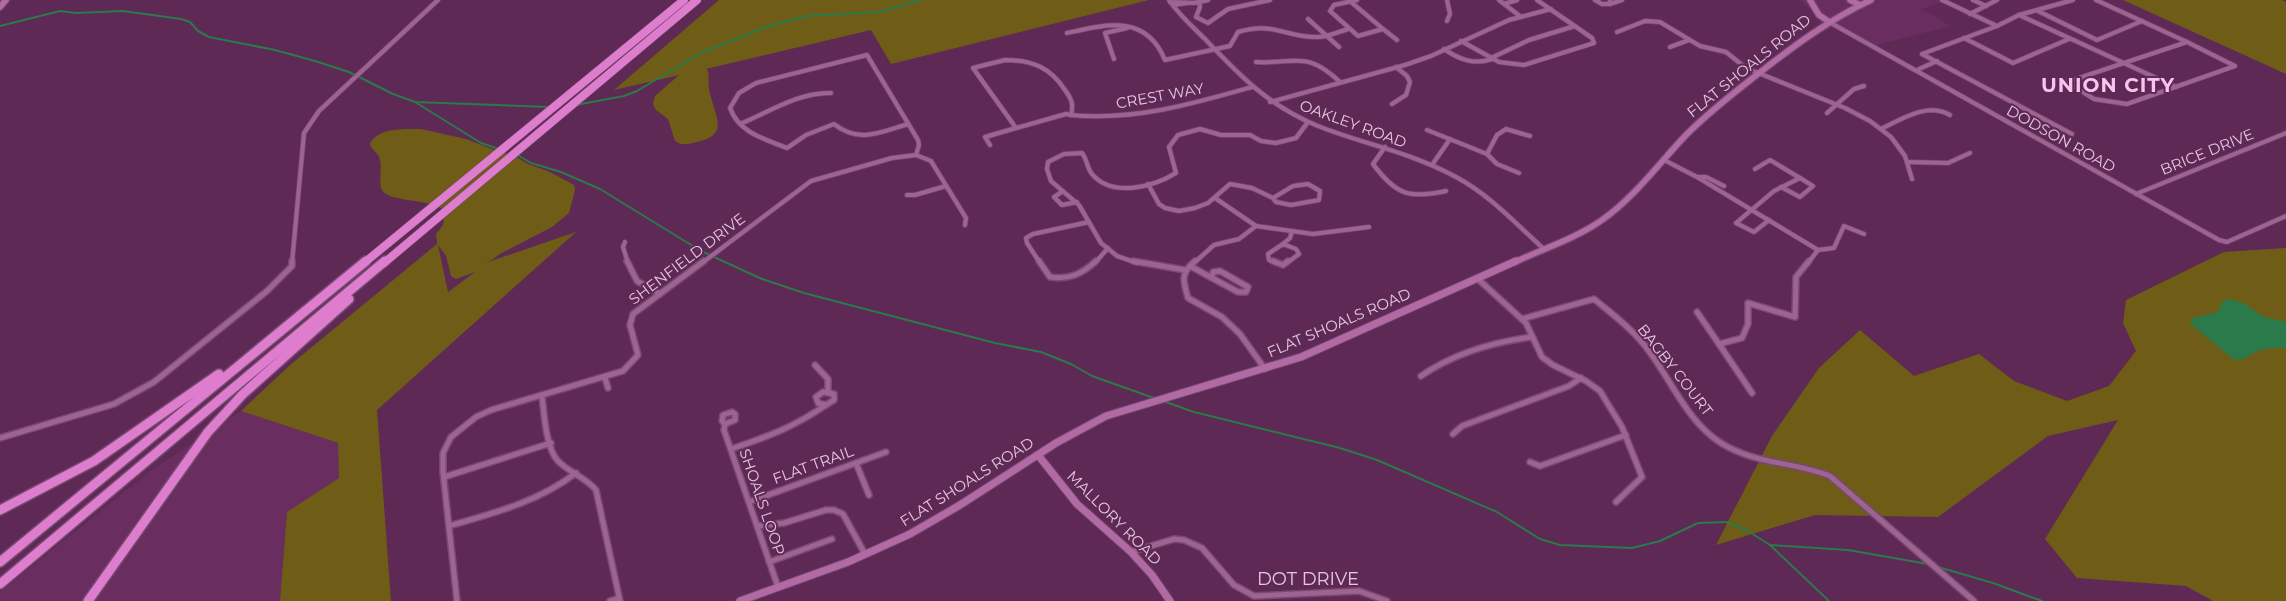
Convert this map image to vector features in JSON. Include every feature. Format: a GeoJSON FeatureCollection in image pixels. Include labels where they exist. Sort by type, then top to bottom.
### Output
{"type":"FeatureCollection","features":[{"type":"Feature","properties":{"kind":"highway"},"geometry":{"type":"LineString","coordinates":[[0,562],[684,0]]}},
{"type":"Feature","properties":{"kind":"highway"},"geometry":{"type":"LineString","coordinates":[[0,584],[697,0]]}},
{"type":"Feature","properties":{"kind":"highway"},"geometry":{"type":"LineString","coordinates":[[88,601],[208,432],[237,400],[434,221]]}},
{"type":"Feature","properties":{"kind":"highway"},"geometry":{"type":"LineString","coordinates":[[0,510],[94,461],[281,330]]}},
{"type":"Feature","properties":{"kind":"street"},"geometry":{"type":"LineString","coordinates":[[0,7],[6,0]]}},
{"type":"Feature","properties":{"kind":"street"},"geometry":{"type":"LineString","coordinates":[[0,438],[114,404],[131,395],[154,382],[267,292],[292,266],[304,133],[319,111],[438,0]]}},
{"type":"Feature","properties":{"kind":"street"},"geometry":{"type":"LineString","coordinates":[[1171,2],[1194,3],[1208,0]]}},
{"type":"Feature","properties":{"kind":"street"},"geometry":{"type":"LineString","coordinates":[[1199,2],[1200,7],[1196,17],[1208,23],[1228,9],[1270,0]]}},
{"type":"Feature","properties":{"kind":"street"},"geometry":{"type":"LineString","coordinates":[[1357,0],[1334,5],[1330,11],[1358,36],[1383,29]]}},
{"type":"Feature","properties":{"kind":"street"},"geometry":{"type":"LineString","coordinates":[[1447,0],[1450,14],[1447,21]]}},
{"type":"Feature","properties":{"kind":"street"},"geometry":{"type":"LineString","coordinates":[[1499,0],[1520,18]]}},
{"type":"Feature","properties":{"kind":"street"},"geometry":{"type":"LineString","coordinates":[[1504,4],[1517,0]]}},
{"type":"Feature","properties":{"kind":"street"},"geometry":{"type":"LineString","coordinates":[[1461,41],[1499,62],[1524,65],[1594,43],[1592,38],[1537,0]]}},
{"type":"Feature","properties":{"kind":"street"},"geometry":{"type":"LineString","coordinates":[[1595,0],[1602,4],[1622,0]]}},
{"type":"Feature","properties":{"kind":"street"},"geometry":{"type":"LineString","coordinates":[[1810,0],[1814,8],[1828,21]]}},
{"type":"Feature","properties":{"kind":"street"},"geometry":{"type":"LineString","coordinates":[[1850,0],[1860,5]]}},
{"type":"Feature","properties":{"kind":"street","name":"FLAT SHOALS ROAD"},"geometry":{"type":"LineString","coordinates":[[740,601],[865,554],[910,534],[939,518],[1076,430],[1106,416],[1265,369],[1323,348],[1588,230],[1609,217],[1699,122],[1758,73],[1828,21],[1872,0]]}},
{"type":"Feature","properties":{"kind":"street"},"geometry":{"type":"LineString","coordinates":[[1942,0],[1997,26]]}},
{"type":"Feature","properties":{"kind":"street"},"geometry":{"type":"LineString","coordinates":[[1973,0],[1986,6]]}},
{"type":"Feature","properties":{"kind":"street"},"geometry":{"type":"LineString","coordinates":[[1970,14],[1997,0]]}},
{"type":"Feature","properties":{"kind":"street"},"geometry":{"type":"LineString","coordinates":[[2072,134],[1922,54],[1997,26],[2019,15],[2073,0]]}},
{"type":"Feature","properties":{"kind":"street"},"geometry":{"type":"LineString","coordinates":[[2096,0],[2187,42],[2235,66],[2124,104],[2094,99],[2067,82],[2187,42]]}},
{"type":"Feature","properties":{"kind":"street","name":"OAKLEY ROAD"},"geometry":{"type":"LineString","coordinates":[[1171,2],[1252,87],[1270,102],[1308,122],[1432,164],[1454,175],[1474,187],[1544,249]]}},
{"type":"Feature","properties":{"kind":"street"},"geometry":{"type":"LineString","coordinates":[[1351,2],[1397,40]]}},
{"type":"Feature","properties":{"kind":"street"},"geometry":{"type":"LineString","coordinates":[[1194,3],[1198,9]]}},
{"type":"Feature","properties":{"kind":"street"},"geometry":{"type":"LineString","coordinates":[[1814,8],[1824,14],[1836,17]]}},
{"type":"Feature","properties":{"kind":"street"},"geometry":{"type":"LineString","coordinates":[[1270,102],[1396,67],[1520,18],[1551,9]]}},
{"type":"Feature","properties":{"kind":"street"},"geometry":{"type":"LineString","coordinates":[[2038,11],[2097,40],[2142,21]]}},
{"type":"Feature","properties":{"kind":"street"},"geometry":{"type":"LineString","coordinates":[[2019,15],[2069,40],[2127,62],[2176,87]]}},
{"type":"Feature","properties":{"kind":"street"},"geometry":{"type":"LineString","coordinates":[[1308,19],[1339,47]]}},
{"type":"Feature","properties":{"kind":"street"},"geometry":{"type":"LineString","coordinates":[[1617,32],[1653,21],[1661,23],[1704,48],[1726,52],[1745,68],[1860,116],[1881,129],[1897,144],[1908,162],[1912,179]]}},
{"type":"Feature","properties":{"kind":"street","name":"DODSON ROAD"},"geometry":{"type":"LineString","coordinates":[[1828,21],[2223,242],[2286,216]]}},
{"type":"Feature","properties":{"kind":"street"},"geometry":{"type":"LineString","coordinates":[[1066,33],[1106,25],[1131,27],[1142,31],[1154,39],[1162,49],[1165,60],[1230,46],[1238,32],[1255,28],[1281,28],[1317,38],[1348,29]]}},
{"type":"Feature","properties":{"kind":"street"},"geometry":{"type":"LineString","coordinates":[[1444,49],[1464,62],[1472,64],[1492,58],[1528,40],[1575,26]]}},
{"type":"Feature","properties":{"kind":"street"},"geometry":{"type":"LineString","coordinates":[[1114,59],[1105,33],[1131,27]]}},
{"type":"Feature","properties":{"kind":"street"},"geometry":{"type":"LineString","coordinates":[[1964,38],[2013,63],[2069,40]]}},
{"type":"Feature","properties":{"kind":"street"},"geometry":{"type":"LineString","coordinates":[[1670,48],[1690,40]]}},
{"type":"Feature","properties":{"kind":"street"},"geometry":{"type":"LineString","coordinates":[[908,124],[863,136],[842,132],[834,124],[806,135],[787,148],[748,131],[731,115],[730,108],[734,98],[748,87],[767,79],[867,55],[918,140],[919,145],[916,155],[931,161],[966,218],[965,225]]}},
{"type":"Feature","properties":{"kind":"street"},"geometry":{"type":"LineString","coordinates":[[1256,62],[1269,63],[1295,59],[1309,61],[1326,68],[1340,82]]}},
{"type":"Feature","properties":{"kind":"street"},"geometry":{"type":"LineString","coordinates":[[1016,128],[973,68],[992,62],[1012,60],[1031,62],[1042,66],[1060,81],[1072,99],[1074,107],[1071,115]]}},
{"type":"Feature","properties":{"kind":"street"},"geometry":{"type":"LineString","coordinates":[[1919,69],[1937,61]]}},
{"type":"Feature","properties":{"kind":"street"},"geometry":{"type":"LineString","coordinates":[[1392,104],[1406,95],[1410,82],[1407,76],[1396,67]]}},
{"type":"Feature","properties":{"kind":"street"},"geometry":{"type":"LineString","coordinates":[[1827,113],[1854,90],[1864,86]]}},
{"type":"Feature","properties":{"kind":"street","name":"CREST WAY"},"geometry":{"type":"LineString","coordinates":[[990,145],[985,137],[1066,114],[1093,118],[1173,108],[1252,87]]}},
{"type":"Feature","properties":{"kind":"street"},"geometry":{"type":"LineString","coordinates":[[740,124],[803,98],[825,92],[831,93]]}},
{"type":"Feature","properties":{"kind":"street"},"geometry":{"type":"LineString","coordinates":[[1881,129],[1924,111],[1942,111],[1950,115]]}},
{"type":"Feature","properties":{"kind":"street"},"geometry":{"type":"LineString","coordinates":[[1256,226],[1239,239],[1220,242],[1214,245],[1184,270],[1141,264],[1102,244],[1077,202],[1050,179],[1048,162],[1075,151],[1082,153],[1086,157],[1092,174],[1106,184],[1125,188],[1148,184],[1176,173],[1169,147],[1178,135],[1200,130],[1221,135],[1250,135],[1262,141],[1276,143],[1296,138],[1308,122]]}},
{"type":"Feature","properties":{"kind":"street"},"geometry":{"type":"LineString","coordinates":[[1487,154],[1497,135],[1506,129],[1530,136]]}},
{"type":"Feature","properties":{"kind":"street"},"geometry":{"type":"LineString","coordinates":[[1427,130],[1487,154],[1495,163],[1519,173]]}},
{"type":"Feature","properties":{"kind":"street","name":"BRICE DRIVE"},"geometry":{"type":"LineString","coordinates":[[2136,194],[2168,179],[2286,132]]}},
{"type":"Feature","properties":{"kind":"street"},"geometry":{"type":"LineString","coordinates":[[1432,164],[1450,140]]}},
{"type":"Feature","properties":{"kind":"street"},"geometry":{"type":"LineString","coordinates":[[1385,148],[1373,164],[1385,182],[1398,192],[1409,197],[1421,197],[1446,191]]}},
{"type":"Feature","properties":{"kind":"street"},"geometry":{"type":"LineString","coordinates":[[1908,162],[1947,163],[1961,160],[1970,154]]}},
{"type":"Feature","properties":{"kind":"street","name":"SHENFIELD DRIVE"},"geometry":{"type":"LineString","coordinates":[[457,601],[443,452],[451,438],[465,424],[491,410],[623,371],[638,355],[630,324],[633,314],[811,181],[892,158],[916,155]]}},
{"type":"Feature","properties":{"kind":"street"},"geometry":{"type":"LineString","coordinates":[[1664,160],[1698,177],[1818,250],[1834,248],[1844,226],[1864,234]]}},
{"type":"Feature","properties":{"kind":"street"},"geometry":{"type":"LineString","coordinates":[[1755,170],[1770,160],[1813,186],[1800,197],[1781,187]]}},
{"type":"Feature","properties":{"kind":"street"},"geometry":{"type":"LineString","coordinates":[[1698,177],[1706,177],[1724,186]]}},
{"type":"Feature","properties":{"kind":"street"},"geometry":{"type":"LineString","coordinates":[[1769,220],[1754,232],[1736,223],[1774,191],[1800,178]]}},
{"type":"Feature","properties":{"kind":"street"},"geometry":{"type":"LineString","coordinates":[[1148,184],[1159,204],[1168,210],[1198,208],[1215,198],[1225,186],[1240,184],[1273,198],[1276,202],[1291,205],[1313,202],[1319,200],[1321,195],[1315,187],[1301,184],[1273,198]]}},
{"type":"Feature","properties":{"kind":"street"},"geometry":{"type":"LineString","coordinates":[[907,195],[915,195],[946,186]]}},
{"type":"Feature","properties":{"kind":"street"},"geometry":{"type":"LineString","coordinates":[[1063,191],[1054,197],[1062,205],[1077,202]]}},
{"type":"Feature","properties":{"kind":"street"},"geometry":{"type":"LineString","coordinates":[[1215,198],[1256,226],[1313,234],[1369,227]]}},
{"type":"Feature","properties":{"kind":"street"},"geometry":{"type":"LineString","coordinates":[[1089,222],[1033,234],[1026,238],[1027,242],[1050,277],[1057,279],[1074,277],[1094,265],[1108,248]]}},
{"type":"Feature","properties":{"kind":"street"},"geometry":{"type":"LineString","coordinates":[[1283,244],[1296,249],[1299,254],[1283,265],[1269,260],[1268,254],[1290,238],[1292,231]]}},
{"type":"Feature","properties":{"kind":"street"},"geometry":{"type":"LineString","coordinates":[[625,242],[623,247],[634,279],[643,287],[660,294]]}},
{"type":"Feature","properties":{"kind":"street"},"geometry":{"type":"LineString","coordinates":[[1719,344],[1742,338],[1748,324],[1748,303],[1795,317],[1796,277],[1818,250]]}},
{"type":"Feature","properties":{"kind":"street"},"geometry":{"type":"LineString","coordinates":[[1190,266],[1212,278],[1238,292],[1246,292],[1248,286],[1220,271],[1213,272],[1212,278]]}},
{"type":"Feature","properties":{"kind":"street"},"geometry":{"type":"LineString","coordinates":[[1184,270],[1183,281],[1188,298],[1222,317],[1240,334],[1265,369]]}},
{"type":"Feature","properties":{"kind":"street"},"geometry":{"type":"LineString","coordinates":[[1478,279],[1522,319],[1530,330],[1542,357],[1551,364],[1595,385],[1602,394],[1637,457],[1642,477],[1637,484],[1621,495],[1616,502]]}},
{"type":"Feature","properties":{"kind":"street","name":"BAGBY COURT"},"geometry":{"type":"LineString","coordinates":[[1522,319],[1594,299],[1641,341],[1696,419],[1721,443],[1748,456],[1816,469],[1830,476],[1974,601]]}},
{"type":"Feature","properties":{"kind":"street"},"geometry":{"type":"LineString","coordinates":[[1697,312],[1752,393]]}},
{"type":"Feature","properties":{"kind":"street"},"geometry":{"type":"LineString","coordinates":[[1421,376],[1432,367],[1485,348],[1519,338],[1532,337]]}},
{"type":"Feature","properties":{"kind":"street"},"geometry":{"type":"LineString","coordinates":[[815,365],[824,372],[829,382],[828,391]]}},
{"type":"Feature","properties":{"kind":"street"},"geometry":{"type":"LineString","coordinates":[[604,378],[608,388]]}},
{"type":"Feature","properties":{"kind":"street"},"geometry":{"type":"LineString","coordinates":[[1453,434],[1462,426],[1570,386],[1581,378]]}},
{"type":"Feature","properties":{"kind":"street"},"geometry":{"type":"LineString","coordinates":[[731,449],[782,432],[798,424],[832,402],[835,398],[834,394],[828,391],[820,393],[816,399],[818,403],[826,405]]}},
{"type":"Feature","properties":{"kind":"street"},"geometry":{"type":"LineString","coordinates":[[542,396],[550,443],[556,460],[590,481],[596,490],[620,599],[610,601]]}},
{"type":"Feature","properties":{"kind":"street","name":"SHOALS LOOP"},"geometry":{"type":"LineString","coordinates":[[725,424],[724,430],[778,587]]}},
{"type":"Feature","properties":{"kind":"street"},"geometry":{"type":"LineString","coordinates":[[1530,462],[1540,466],[1626,435]]}},
{"type":"Feature","properties":{"kind":"street"},"geometry":{"type":"LineString","coordinates":[[444,477],[550,443]]}},
{"type":"Feature","properties":{"kind":"street","name":"FLAT TRAIL"},"geometry":{"type":"LineString","coordinates":[[749,502],[886,452]]}},
{"type":"Feature","properties":{"kind":"street","name":"MALLORY ROAD"},"geometry":{"type":"LineString","coordinates":[[1038,455],[1077,504],[1131,552],[1152,575],[1170,601]]}},
{"type":"Feature","properties":{"kind":"street"},"geometry":{"type":"LineString","coordinates":[[856,463],[869,496]]}},
{"type":"Feature","properties":{"kind":"street"},"geometry":{"type":"LineString","coordinates":[[449,526],[530,501],[560,487],[576,473]]}},
{"type":"Feature","properties":{"kind":"street"},"geometry":{"type":"LineString","coordinates":[[757,526],[784,523],[826,510],[834,510],[843,514],[865,554]]}},
{"type":"Feature","properties":{"kind":"street"},"geometry":{"type":"LineString","coordinates":[[769,562],[832,539]]}},
{"type":"Feature","properties":{"kind":"street","name":"DOT DRIVE"},"geometry":{"type":"LineString","coordinates":[[1131,552],[1167,541],[1184,540],[1202,548],[1234,585],[1254,596],[1335,590],[1360,591],[1387,601]]}},
{"type":"Feature","properties":{"kind":"shaded area"},"geometry":{"type":"Polygon","coordinates":[[[719,0],[1149,0],[891,64],[871,30],[706,69],[708,71],[709,91],[717,117],[717,130],[707,139],[680,144],[675,141],[668,119],[656,110],[653,104],[655,96],[679,75],[614,90],[719,0]]]}},
{"type":"Feature","properties":{"kind":"shaded area"},"geometry":{"type":"Polygon","coordinates":[[[1800,0],[1947,0],[1922,9],[1951,26],[1869,47],[1827,22],[1800,0]]]}},
{"type":"Feature","properties":{"kind":"shaded area"},"geometry":{"type":"Polygon","coordinates":[[[2123,0],[2282,0],[2286,2],[2286,74],[2123,0]]]}},
{"type":"Feature","properties":{"kind":"shaded area"},"geometry":{"type":"Polygon","coordinates":[[[400,129],[421,129],[466,139],[515,156],[574,185],[575,190],[569,213],[552,227],[500,254],[483,266],[491,261],[576,232],[377,410],[391,601],[280,601],[287,512],[339,478],[338,443],[241,411],[290,365],[437,244],[436,234],[443,225],[445,211],[430,204],[400,199],[385,193],[380,185],[381,167],[379,158],[370,144],[379,134],[385,132],[400,129]],[[438,245],[448,292],[475,272],[456,279],[451,276],[446,256],[438,245]]]}},
{"type":"Feature","properties":{"kind":"shaded area"},"geometry":{"type":"Polygon","coordinates":[[[2286,248],[2286,601],[2213,601],[2186,586],[2077,578],[2045,539],[2118,420],[2048,436],[1938,517],[1815,515],[1716,545],[1772,436],[1819,368],[1860,330],[1914,376],[1979,354],[2014,381],[2067,401],[2109,386],[2136,351],[2123,323],[2126,300],[2224,252],[2286,248]]]}},
{"type":"Feature","properties":{"kind":"shaded area"},"geometry":{"type":"Polygon","coordinates":[[[2230,299],[2243,303],[2264,317],[2286,322],[2286,348],[2263,349],[2244,359],[2237,360],[2233,359],[2192,325],[2190,319],[2218,312],[2223,301],[2230,299]]]}},
{"type":"Feature","properties":{"kind":"shaded area"},"geometry":{"type":"Polygon","coordinates":[[[241,411],[338,443],[339,478],[287,512],[280,601],[0,601],[0,592],[150,471],[241,411]]]}},
{"type":"Feature","properties":{"kind":"waterway"},"geometry":{"type":"LineString","coordinates":[[576,105],[624,96],[637,91],[701,53],[763,28],[807,16],[878,12],[921,0]]}},
{"type":"Feature","properties":{"kind":"waterway"},"geometry":{"type":"LineString","coordinates":[[0,26],[60,11],[76,13],[123,11],[181,19],[190,22],[198,31],[209,37],[275,50],[315,61],[349,72],[393,94],[415,102]]}},
{"type":"Feature","properties":{"kind":"waterway"},"geometry":{"type":"LineString","coordinates":[[415,102],[549,107]]}},
{"type":"Feature","properties":{"kind":"waterway"},"geometry":{"type":"LineString","coordinates":[[415,102],[481,143],[499,149]]}},
{"type":"Feature","properties":{"kind":"waterway"},"geometry":{"type":"LineString","coordinates":[[516,154],[531,163],[561,172],[600,189],[701,251],[762,279],[804,293],[995,343],[1041,352],[1071,364],[1092,376],[1154,398]]}},
{"type":"Feature","properties":{"kind":"waterway"},"geometry":{"type":"LineString","coordinates":[[1163,401],[1194,412],[1340,448],[1377,460],[1497,512],[1540,539],[1560,545],[1632,548],[1660,541],[1698,523],[1727,522],[1748,531],[1770,545]]}},
{"type":"Feature","properties":{"kind":"waterway"},"geometry":{"type":"LineString","coordinates":[[1770,545],[1848,550],[1928,564]]}},
{"type":"Feature","properties":{"kind":"waterway"},"geometry":{"type":"LineString","coordinates":[[1770,545],[1829,601]]}},
{"type":"Feature","properties":{"kind":"waterway"},"geometry":{"type":"LineString","coordinates":[[1938,567],[1993,583],[2042,601]]}},
{"type":"Feature","properties":{"kind":"district","name":"UNION CITY"},"geometry":{"type":"Point","coordinates":[2108,85]}}]}
